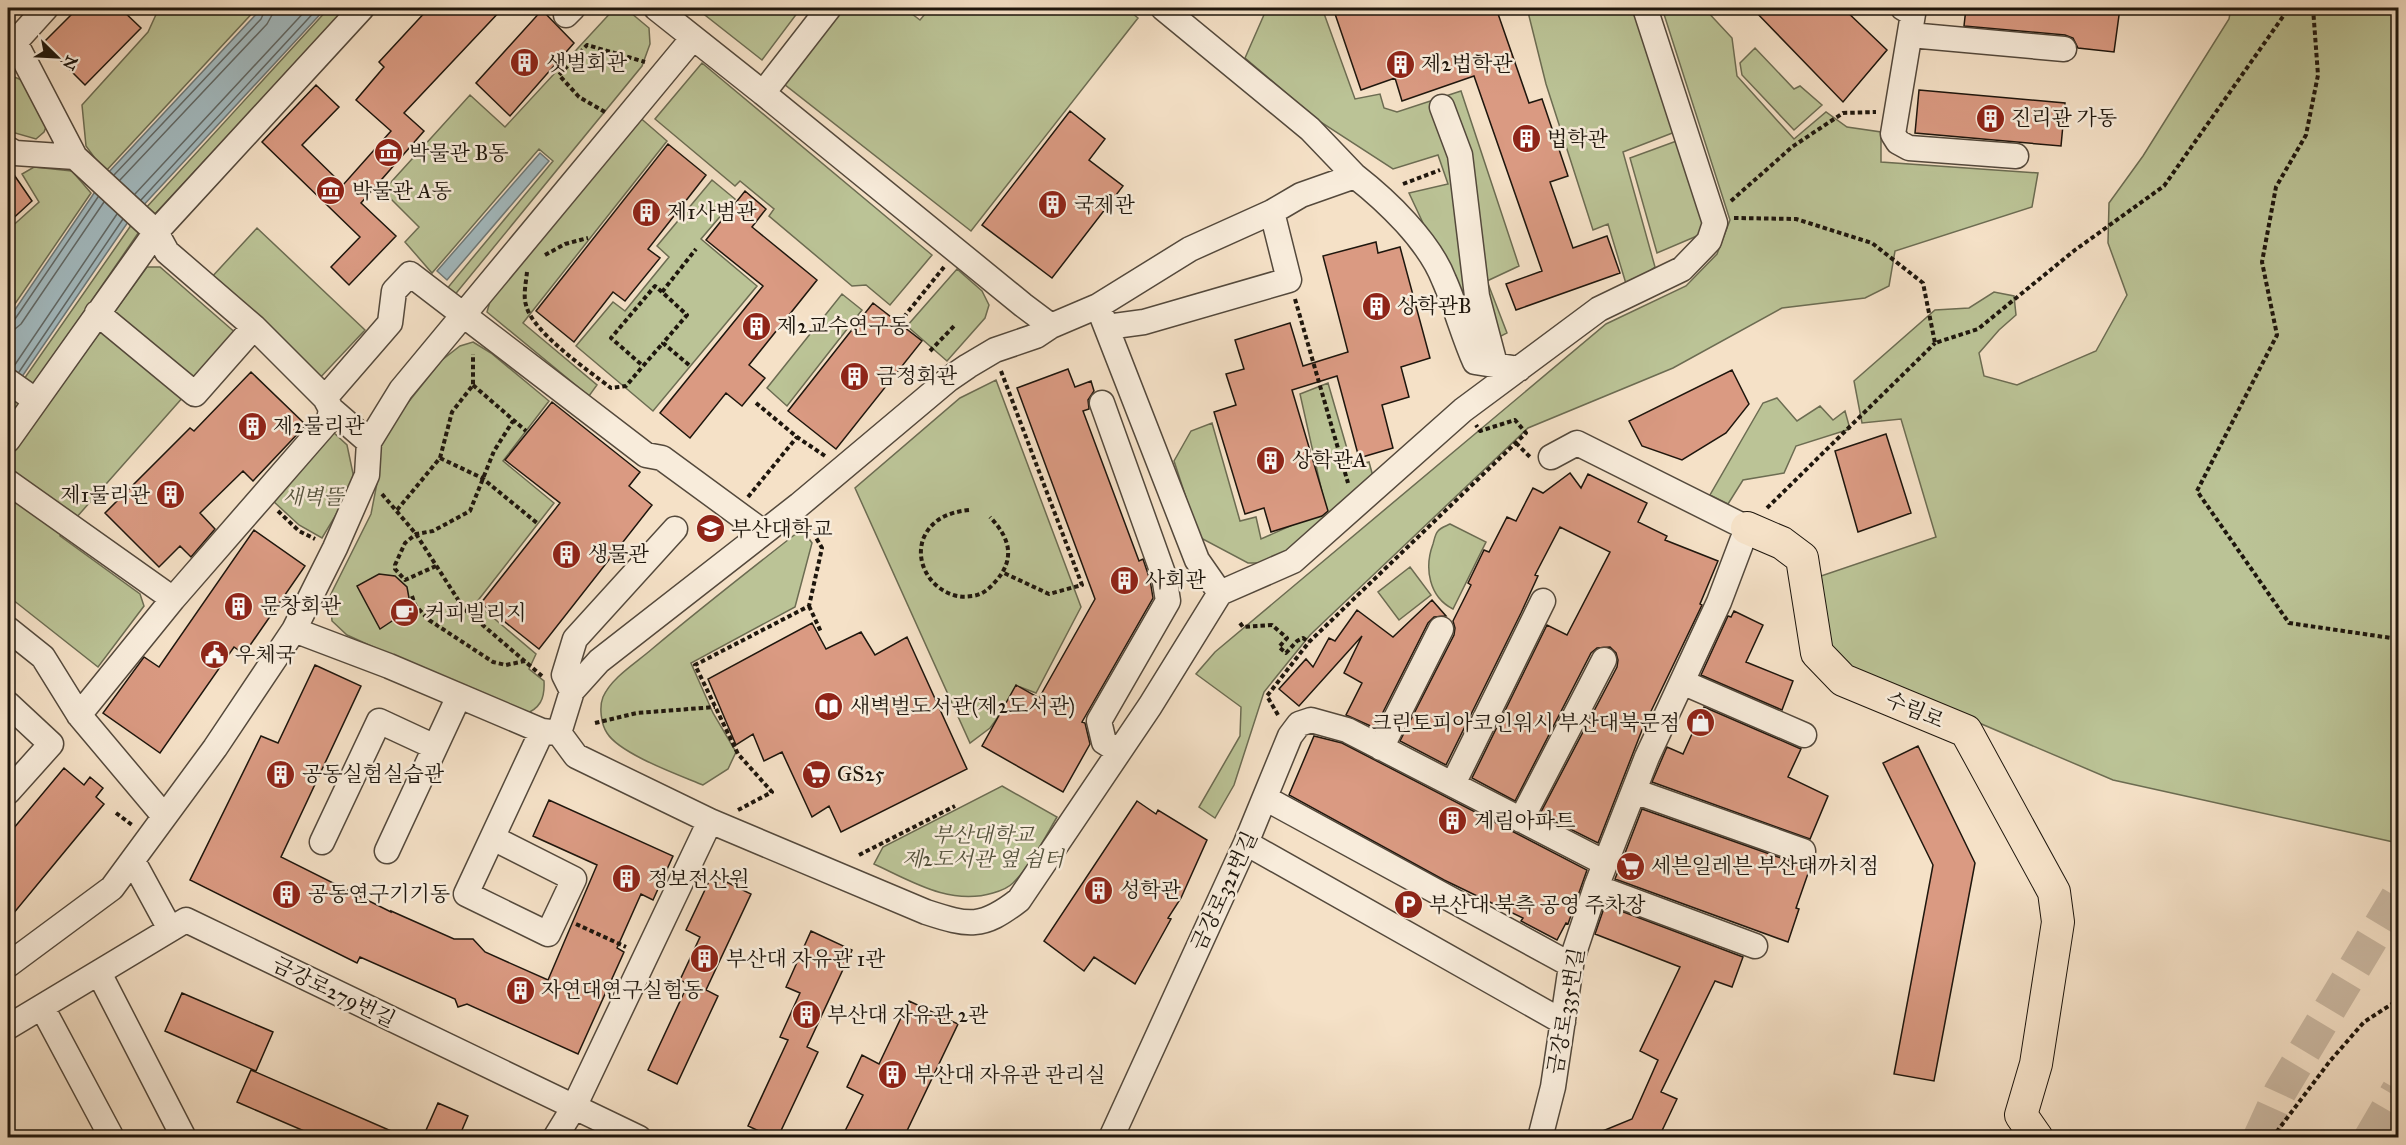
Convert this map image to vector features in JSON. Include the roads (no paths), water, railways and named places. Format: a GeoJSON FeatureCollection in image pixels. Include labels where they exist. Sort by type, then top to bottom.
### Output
{"type":"FeatureCollection","features":[{"type":"Feature","properties":{"kind":"main road","name":"수림로"},"geometry":{"type":"LineString","coordinates":[[1747,528],[1782,543],[1802,558],[1817,653],[1843,680],[1966,731],[2054,892],[2058,922],[2036,1064],[2021,1115],[2037,1137]]}},
{"type":"Feature","properties":{"kind":"street"},"geometry":{"type":"LineString","coordinates":[[46,8],[11,46],[75,157],[100,183],[156,232],[167,252],[254,327],[328,404],[369,442]]}},
{"type":"Feature","properties":{"kind":"street"},"geometry":{"type":"LineString","coordinates":[[8,440],[20,390],[97,313],[156,232],[362,8]]}},
{"type":"Feature","properties":{"kind":"street"},"geometry":{"type":"LineString","coordinates":[[656,8],[1051,326]]}},
{"type":"Feature","properties":{"kind":"street"},"geometry":{"type":"LineString","coordinates":[[763,93],[829,8]]}},
{"type":"Feature","properties":{"kind":"street"},"geometry":{"type":"LineString","coordinates":[[1164,8],[1310,129],[1355,176],[1383,198],[1421,242],[1444,278],[1485,363]]}},
{"type":"Feature","properties":{"kind":"street"},"geometry":{"type":"LineString","coordinates":[[294,630],[551,732],[576,756],[721,817],[926,912],[954,921],[980,923],[999,916],[1019,900],[1150,706],[1220,593],[1293,561],[1468,415],[1519,369],[1599,309],[1682,269],[1709,241],[1715,223],[1645,8]]}},
{"type":"Feature","properties":{"kind":"street"},"geometry":{"type":"LineString","coordinates":[[2016,156],[1909,148],[1898,142],[1893,134],[1912,16],[2064,49]]}},
{"type":"Feature","properties":{"kind":"street"},"geometry":{"type":"LineString","coordinates":[[8,965],[112,888],[133,861],[215,748],[294,630],[335,548],[367,476],[369,442],[401,390],[693,38]]}},
{"type":"Feature","properties":{"kind":"street"},"geometry":{"type":"LineString","coordinates":[[1442,107],[1460,155],[1485,363],[1468,415]]}},
{"type":"Feature","properties":{"kind":"street"},"geometry":{"type":"LineString","coordinates":[[8,149],[15,153],[75,157]]}},
{"type":"Feature","properties":{"kind":"street"},"geometry":{"type":"LineString","coordinates":[[1103,317],[1190,249],[1272,213],[1301,195],[1355,176]]}},
{"type":"Feature","properties":{"kind":"street"},"geometry":{"type":"LineString","coordinates":[[493,838],[574,879],[548,934],[466,894],[493,838],[572,691],[599,661],[844,468],[949,379],[995,350],[1036,336],[1051,326],[1103,317],[1144,322],[1289,280],[1272,213]]}},
{"type":"Feature","properties":{"kind":"street"},"geometry":{"type":"LineString","coordinates":[[79,715],[173,599],[329,420],[328,404],[390,323],[394,291],[410,274],[646,455],[662,458],[764,532]]}},
{"type":"Feature","properties":{"kind":"street"},"geometry":{"type":"LineString","coordinates":[[97,313],[195,394],[254,327]]}},
{"type":"Feature","properties":{"kind":"street"},"geometry":{"type":"LineString","coordinates":[[1103,317],[1197,560],[1220,593]]}},
{"type":"Feature","properties":{"kind":"street"},"geometry":{"type":"LineString","coordinates":[[1485,363],[1519,369]]}},
{"type":"Feature","properties":{"kind":"street"},"geometry":{"type":"LineString","coordinates":[[1102,403],[1164,576],[1168,601],[1099,721],[1104,742],[1118,751]]}},
{"type":"Feature","properties":{"kind":"street","name":"수림로"},"geometry":{"type":"LineString","coordinates":[[1551,457],[1577,443],[1747,528]]}},
{"type":"Feature","properties":{"kind":"street"},"geometry":{"type":"LineString","coordinates":[[8,482],[173,599]]}},
{"type":"Feature","properties":{"kind":"street","name":"금강로335번길"},"geometry":{"type":"LineString","coordinates":[[1540,1137],[1552,1088],[1571,965],[1596,886],[1634,791],[1719,602],[1747,528]]}},
{"type":"Feature","properties":{"kind":"street"},"geometry":{"type":"LineString","coordinates":[[572,691],[564,675],[575,639],[675,529]]}},
{"type":"Feature","properties":{"kind":"street"},"geometry":{"type":"LineString","coordinates":[[1453,784],[1543,602]]}},
{"type":"Feature","properties":{"kind":"street"},"geometry":{"type":"LineString","coordinates":[[8,629],[43,657],[79,715],[164,816]]}},
{"type":"Feature","properties":{"kind":"street"},"geometry":{"type":"LineString","coordinates":[[1441,629],[1381,748],[1605,863]]}},
{"type":"Feature","properties":{"kind":"street"},"geometry":{"type":"LineString","coordinates":[[1521,820],[1604,660]]}},
{"type":"Feature","properties":{"kind":"street"},"geometry":{"type":"LineString","coordinates":[[1682,682],[1804,735]]}},
{"type":"Feature","properties":{"kind":"street"},"geometry":{"type":"LineString","coordinates":[[387,851],[459,696]]}},
{"type":"Feature","properties":{"kind":"street"},"geometry":{"type":"LineString","coordinates":[[8,704],[51,744],[8,792]]}},
{"type":"Feature","properties":{"kind":"street","name":"금강로321번길"},"geometry":{"type":"LineString","coordinates":[[1111,1137],[1246,843],[1290,736],[1299,724],[1311,720],[1347,730],[1381,748]]}},
{"type":"Feature","properties":{"kind":"street"},"geometry":{"type":"LineString","coordinates":[[322,842],[379,722],[435,747]]}},
{"type":"Feature","properties":{"kind":"street"},"geometry":{"type":"LineString","coordinates":[[1634,791],[1803,851]]}},
{"type":"Feature","properties":{"kind":"street"},"geometry":{"type":"LineString","coordinates":[[1265,798],[1571,965]]}},
{"type":"Feature","properties":{"kind":"street"},"geometry":{"type":"LineString","coordinates":[[555,1137],[574,1107],[721,817]]}},
{"type":"Feature","properties":{"kind":"street"},"geometry":{"type":"LineString","coordinates":[[1246,843],[1563,1022]]}},
{"type":"Feature","properties":{"kind":"street"},"geometry":{"type":"LineString","coordinates":[[133,861],[170,929]]}},
{"type":"Feature","properties":{"kind":"street"},"geometry":{"type":"LineString","coordinates":[[1596,886],[1755,946]]}},
{"type":"Feature","properties":{"kind":"street","name":"금강로279번길"},"geometry":{"type":"LineString","coordinates":[[8,1027],[186,920],[639,1137]]}},
{"type":"Feature","properties":{"kind":"street"},"geometry":{"type":"LineString","coordinates":[[99,973],[184,1137]]}},
{"type":"Feature","properties":{"kind":"street"},"geometry":{"type":"LineString","coordinates":[[42,1007],[112,1137]]}},
{"type":"Feature","properties":{"kind":"water"},"geometry":{"type":"Polygon","coordinates":[[[262,8],[326,8],[128,222],[8,397],[8,320],[107,174],[262,8]]]}},
{"type":"Feature","properties":{"kind":"water"},"geometry":{"type":"Polygon","coordinates":[[[540,153],[549,161],[447,280],[437,271],[540,153]]]}},
{"type":"Feature","properties":{"kind":"tunnel"},"geometry":{"type":"LineString","coordinates":[[2259,1138],[2280,1092],[2398,895]]}},
{"type":"Feature","properties":{"kind":"tunnel"},"geometry":{"type":"LineString","coordinates":[[2370,1138],[2398,1090]]}},
{"type":"Feature","properties":{"kind":"place","name":"샛벌회관"},"geometry":{"type":"Point","coordinates":[525,63]}},
{"type":"Feature","properties":{"kind":"place","name":"제2법학관"},"geometry":{"type":"Point","coordinates":[1400,64]}},
{"type":"Feature","properties":{"kind":"place","name":"진리관 가동"},"geometry":{"type":"Point","coordinates":[1990,118]}},
{"type":"Feature","properties":{"kind":"place","name":"법학관"},"geometry":{"type":"Point","coordinates":[1526,139]}},
{"type":"Feature","properties":{"kind":"place","name":"박물관 B동"},"geometry":{"type":"Point","coordinates":[388,153]}},
{"type":"Feature","properties":{"kind":"place","name":"박물관 A동"},"geometry":{"type":"Point","coordinates":[331,191]}},
{"type":"Feature","properties":{"kind":"place","name":"국제관"},"geometry":{"type":"Point","coordinates":[1053,205]}},
{"type":"Feature","properties":{"kind":"place","name":"제1사범관"},"geometry":{"type":"Point","coordinates":[646,212]}},
{"type":"Feature","properties":{"kind":"place","name":"상학관B"},"geometry":{"type":"Point","coordinates":[1376,306]}},
{"type":"Feature","properties":{"kind":"place","name":"제2교수연구동"},"geometry":{"type":"Point","coordinates":[756,326]}},
{"type":"Feature","properties":{"kind":"place","name":"금정회관"},"geometry":{"type":"Point","coordinates":[855,376]}},
{"type":"Feature","properties":{"kind":"place","name":"제2물리관"},"geometry":{"type":"Point","coordinates":[252,426]}},
{"type":"Feature","properties":{"kind":"place","name":"상학관A"},"geometry":{"type":"Point","coordinates":[1271,460]}},
{"type":"Feature","properties":{"kind":"place","name":"제1물리관"},"geometry":{"type":"Point","coordinates":[171,495]}},
{"type":"Feature","properties":{"kind":"place","name":"부산대학교"},"geometry":{"type":"Point","coordinates":[710,529]}},
{"type":"Feature","properties":{"kind":"place","name":"생물관"},"geometry":{"type":"Point","coordinates":[567,554]}},
{"type":"Feature","properties":{"kind":"place","name":"사회관"},"geometry":{"type":"Point","coordinates":[1124,580]}},
{"type":"Feature","properties":{"kind":"place","name":"문창회관"},"geometry":{"type":"Point","coordinates":[239,606]}},
{"type":"Feature","properties":{"kind":"place","name":"커피빌리지"},"geometry":{"type":"Point","coordinates":[404,613]}},
{"type":"Feature","properties":{"kind":"place","name":"우체국"},"geometry":{"type":"Point","coordinates":[214,655]}},
{"type":"Feature","properties":{"kind":"place","name":"새벽벌도서관(제2도서관)"},"geometry":{"type":"Point","coordinates":[829,706]}},
{"type":"Feature","properties":{"kind":"place","name":"크린토피아코인워시 부산대북문점"},"geometry":{"type":"Point","coordinates":[1701,723]}},
{"type":"Feature","properties":{"kind":"place","name":"공동실험실습관"},"geometry":{"type":"Point","coordinates":[281,774]}},
{"type":"Feature","properties":{"kind":"place","name":"GS25"},"geometry":{"type":"Point","coordinates":[816,774]}},
{"type":"Feature","properties":{"kind":"place","name":"계림아파트"},"geometry":{"type":"Point","coordinates":[1453,821]}},
{"type":"Feature","properties":{"kind":"place","name":"세븐일레븐 부산대까치점"},"geometry":{"type":"Point","coordinates":[1630,866]}},
{"type":"Feature","properties":{"kind":"place","name":"정보전산원"},"geometry":{"type":"Point","coordinates":[627,879]}},
{"type":"Feature","properties":{"kind":"place","name":"성학관"},"geometry":{"type":"Point","coordinates":[1099,890]}},
{"type":"Feature","properties":{"kind":"place","name":"공동연구기기동"},"geometry":{"type":"Point","coordinates":[287,894]}},
{"type":"Feature","properties":{"kind":"place","name":"부산대 북측 공영 주차장"},"geometry":{"type":"Point","coordinates":[1408,905]}},
{"type":"Feature","properties":{"kind":"place","name":"부산대 자유관 1관"},"geometry":{"type":"Point","coordinates":[705,959]}},
{"type":"Feature","properties":{"kind":"place","name":"자연대연구실험동"},"geometry":{"type":"Point","coordinates":[520,990]}},
{"type":"Feature","properties":{"kind":"place","name":"부산대 자유관 2관"},"geometry":{"type":"Point","coordinates":[806,1015]}},
{"type":"Feature","properties":{"kind":"place","name":"부산대 자유관 관리실"},"geometry":{"type":"Point","coordinates":[893,1075]}},
{"type":"Feature","properties":{"kind":"park label","name":"새벽뜰"},"geometry":{"type":"Point","coordinates":[313,497]}},
{"type":"Feature","properties":{"kind":"park label","name":"부산대학교 제2도서관 옆 쉼터"},"geometry":{"type":"Point","coordinates":[983,847]}}]}
